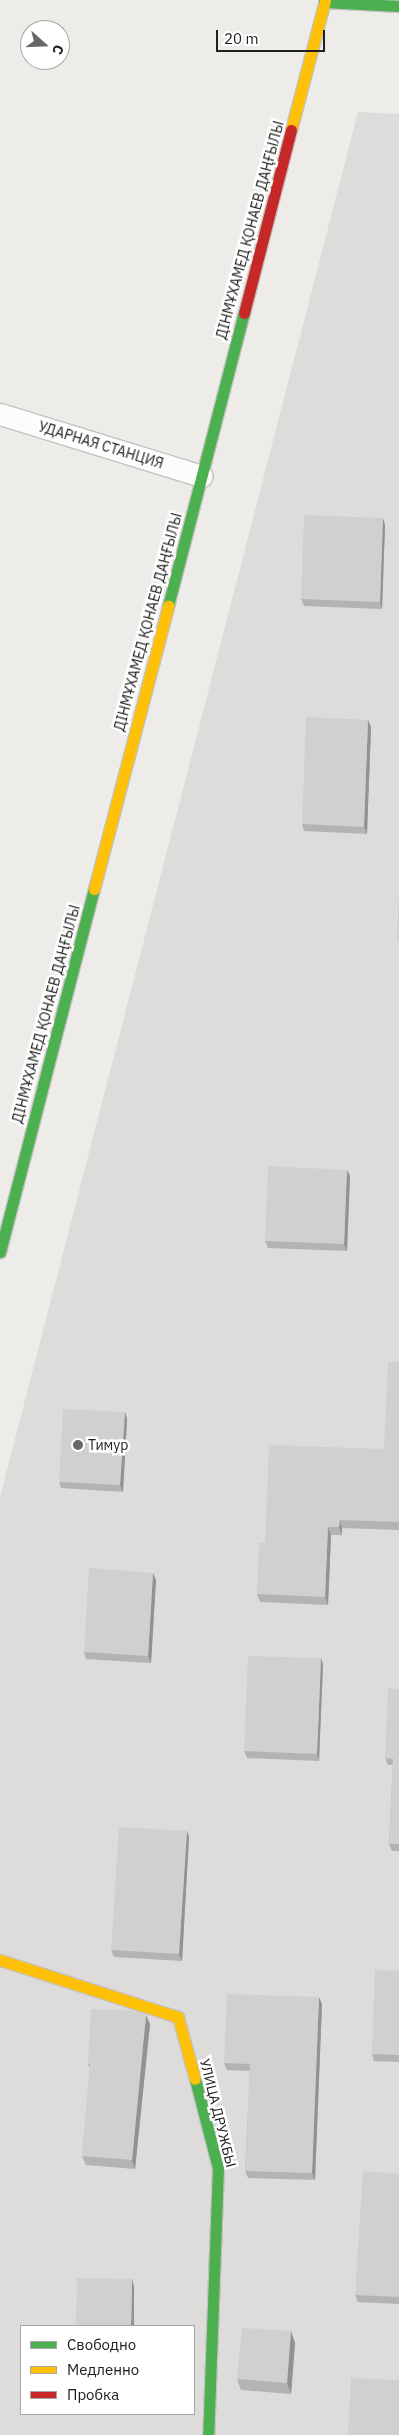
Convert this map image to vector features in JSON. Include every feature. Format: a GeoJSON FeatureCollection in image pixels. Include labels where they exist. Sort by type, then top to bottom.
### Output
{"type":"FeatureCollection","features":[{"type":"Feature","properties":{"kind":"street"},"geometry":{"type":"LineString","coordinates":[[325,1],[399,6]]}},
{"type":"Feature","properties":{"kind":"street","name":"ДІНМҰХАМЕД ҚОНАЕВ ДАҢҒЫЛЫ"},"geometry":{"type":"LineString","coordinates":[[0,1252],[325,1]]}},
{"type":"Feature","properties":{"kind":"street","name":"УЛИЦА ДРУЖБЫ"},"geometry":{"type":"LineString","coordinates":[[0,1960],[178,2017],[218,2168],[208,2435]]}},
{"type":"Feature","properties":{"kind":"lane","name":"УДАРНАЯ СТАНЦИЯ"},"geometry":{"type":"LineString","coordinates":[[0,414],[202,476]]}},
{"type":"Feature","properties":{"kind":"shaded area"},"geometry":{"type":"Polygon","coordinates":[[[358,112],[399,114],[399,2435],[0,2435],[0,1497],[358,112]]]}},
{"type":"Feature","properties":{"kind":"building"},"geometry":{"type":"Polygon","coordinates":[[[304,515],[383,518],[380,602],[301,599],[304,515]]]}},
{"type":"Feature","properties":{"kind":"building"},"geometry":{"type":"Polygon","coordinates":[[[306,717],[368,720],[364,827],[302,824],[306,717]]]}},
{"type":"Feature","properties":{"kind":"building"},"geometry":{"type":"Polygon","coordinates":[[[399,892],[399,940],[397,940],[399,892]]]}},
{"type":"Feature","properties":{"kind":"building"},"geometry":{"type":"Polygon","coordinates":[[[268,1166],[347,1170],[344,1244],[265,1241],[268,1166]]]}},
{"type":"Feature","properties":{"kind":"building"},"geometry":{"type":"Polygon","coordinates":[[[388,1362],[399,1362],[399,1522],[340,1520],[339,1527],[328,1527],[325,1597],[257,1594],[259,1543],[265,1543],[269,1445],[384,1449],[388,1362]]]}},
{"type":"Feature","properties":{"kind":"building"},"geometry":{"type":"Polygon","coordinates":[[[63,1409],[125,1412],[120,1485],[59,1482],[63,1409]]]}},
{"type":"Feature","properties":{"kind":"building"},"geometry":{"type":"Polygon","coordinates":[[[89,1568],[153,1573],[148,1656],[84,1652],[89,1568]]]}},
{"type":"Feature","properties":{"kind":"building"},"geometry":{"type":"Polygon","coordinates":[[[248,1656],[321,1658],[317,1754],[244,1751],[248,1656]]]}},
{"type":"Feature","properties":{"kind":"building"},"geometry":{"type":"Polygon","coordinates":[[[388,1688],[399,1689],[399,1844],[389,1844],[393,1759],[385,1758],[388,1688]]]}},
{"type":"Feature","properties":{"kind":"building"},"geometry":{"type":"Polygon","coordinates":[[[119,1827],[187,1831],[179,1954],[111,1950],[119,1827]]]}},
{"type":"Feature","properties":{"kind":"building"},"geometry":{"type":"Polygon","coordinates":[[[375,1970],[399,1971],[399,2055],[372,2054],[375,1970]]]}},
{"type":"Feature","properties":{"kind":"building"},"geometry":{"type":"Polygon","coordinates":[[[227,1994],[319,1997],[312,2173],[245,2171],[250,2064],[224,2063],[227,1994]]]}},
{"type":"Feature","properties":{"kind":"building"},"geometry":{"type":"Polygon","coordinates":[[[91,2009],[134,2011],[146,2015],[132,2160],[82,2156],[90,2064],[88,2064],[91,2009]]]}},
{"type":"Feature","properties":{"kind":"building"},"geometry":{"type":"Polygon","coordinates":[[[363,2171],[399,2174],[399,2297],[355,2295],[363,2171]]]}},
{"type":"Feature","properties":{"kind":"building"},"geometry":{"type":"Polygon","coordinates":[[[77,2278],[132,2279],[131,2325],[76,2325],[77,2278]]]}},
{"type":"Feature","properties":{"kind":"building"},"geometry":{"type":"Polygon","coordinates":[[[242,2328],[291,2331],[287,2383],[237,2379],[242,2328]]]}},
{"type":"Feature","properties":{"kind":"building"},"geometry":{"type":"Polygon","coordinates":[[[351,2378],[399,2380],[399,2435],[348,2435],[351,2378]]]}},
{"type":"Feature","properties":{"kind":"traffic: fast"},"geometry":{"type":"LineString","coordinates":[[324,2],[399,6]]}},
{"type":"Feature","properties":{"kind":"traffic: fast"},"geometry":{"type":"LineString","coordinates":[[168,606],[244,313]]}},
{"type":"Feature","properties":{"kind":"traffic: fast"},"geometry":{"type":"LineString","coordinates":[[0,1252],[94,889]]}},
{"type":"Feature","properties":{"kind":"traffic: fast"},"geometry":{"type":"LineString","coordinates":[[195,2079],[218,2168],[208,2435]]}},
{"type":"Feature","properties":{"kind":"traffic: slow"},"geometry":{"type":"LineString","coordinates":[[291,130],[325,0]]}},
{"type":"Feature","properties":{"kind":"traffic: slow"},"geometry":{"type":"LineString","coordinates":[[94,889],[168,606]]}},
{"type":"Feature","properties":{"kind":"traffic: slow"},"geometry":{"type":"LineString","coordinates":[[0,1960],[178,2017],[195,2079]]}},
{"type":"Feature","properties":{"kind":"traffic: jam"},"geometry":{"type":"LineString","coordinates":[[244,313],[291,130]]}},
{"type":"Feature","properties":{"kind":"place","name":"Тимур"},"geometry":{"type":"Point","coordinates":[78,1445]}}]}
